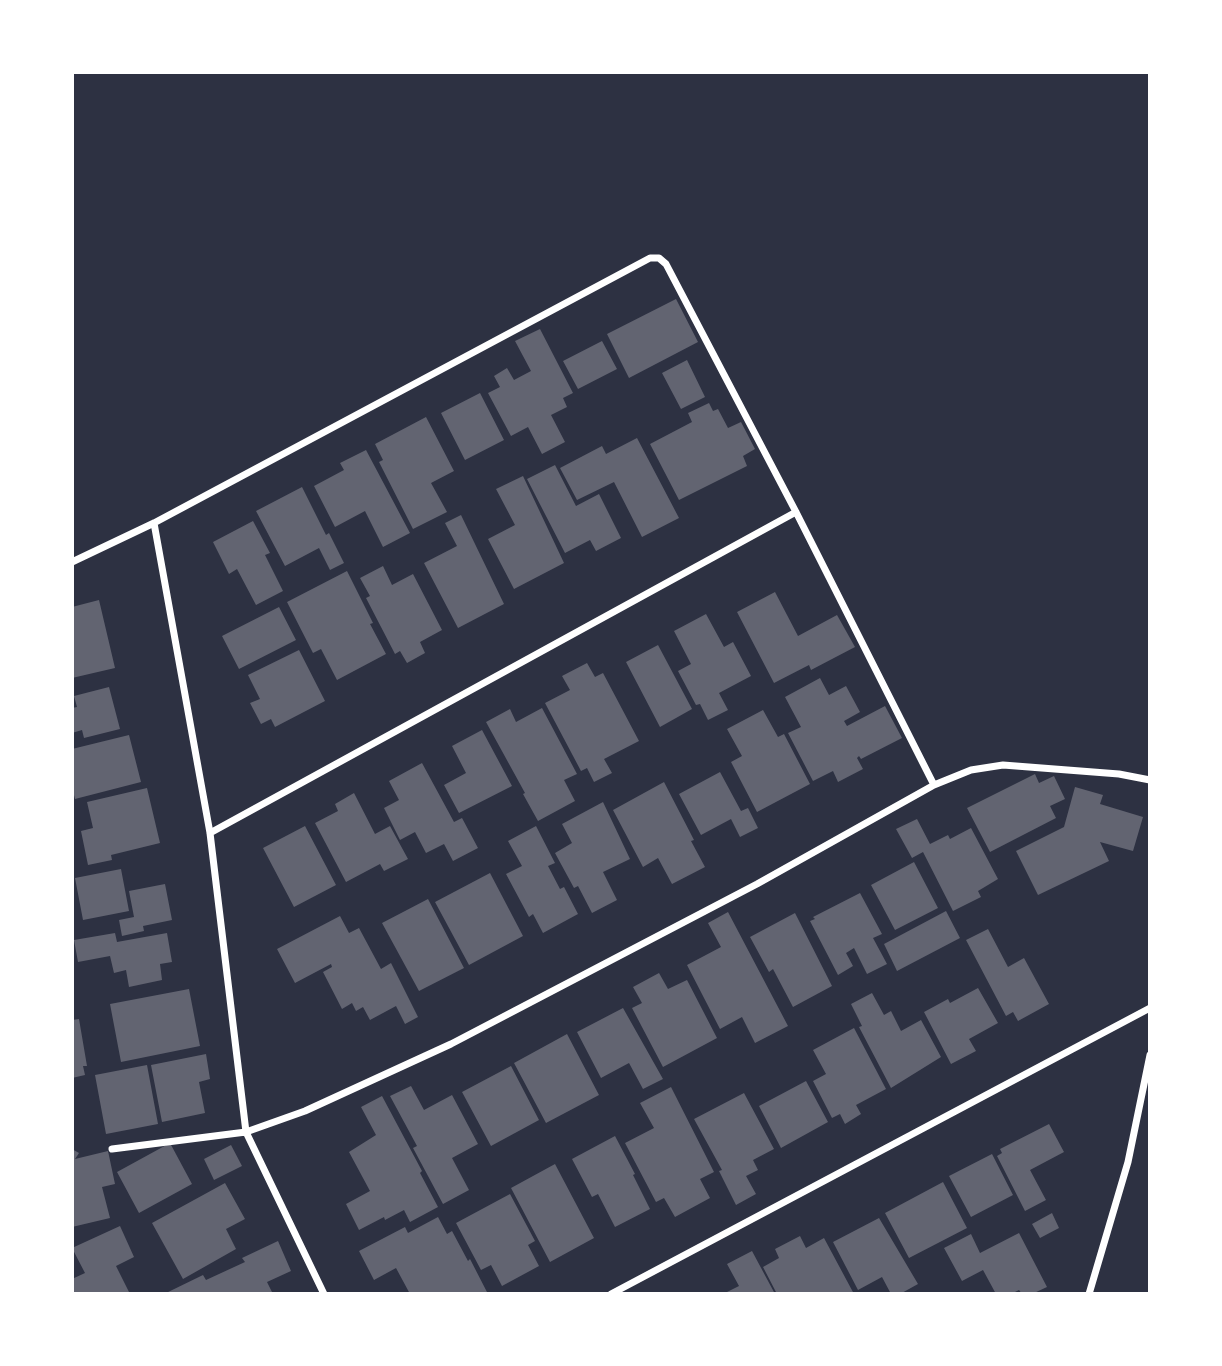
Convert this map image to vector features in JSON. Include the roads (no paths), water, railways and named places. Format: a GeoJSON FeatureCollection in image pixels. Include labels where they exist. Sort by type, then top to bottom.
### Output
{"type":"FeatureCollection","features":[{"type":"Feature","properties":{"kind":"street"},"geometry":{"type":"LineString","coordinates":[[72,562],[154,523],[654,258],[666,264],[796,512],[934,785]]}},
{"type":"Feature","properties":{"kind":"street"},"geometry":{"type":"LineString","coordinates":[[210,834],[796,512]]}},
{"type":"Feature","properties":{"kind":"street"},"geometry":{"type":"LineString","coordinates":[[154,523],[210,834],[246,1132],[324,1294]]}},
{"type":"Feature","properties":{"kind":"street"},"geometry":{"type":"LineString","coordinates":[[111,1149],[246,1132],[305,1111],[451,1044],[757,884],[934,785],[971,770],[1003,765],[1119,774],[1150,780]]}},
{"type":"Feature","properties":{"kind":"street"},"geometry":{"type":"LineString","coordinates":[[611,1294],[1150,1008]]}},
{"type":"Feature","properties":{"kind":"street"},"geometry":{"type":"LineString","coordinates":[[1089,1294],[1128,1162],[1150,1055]]}}]}
